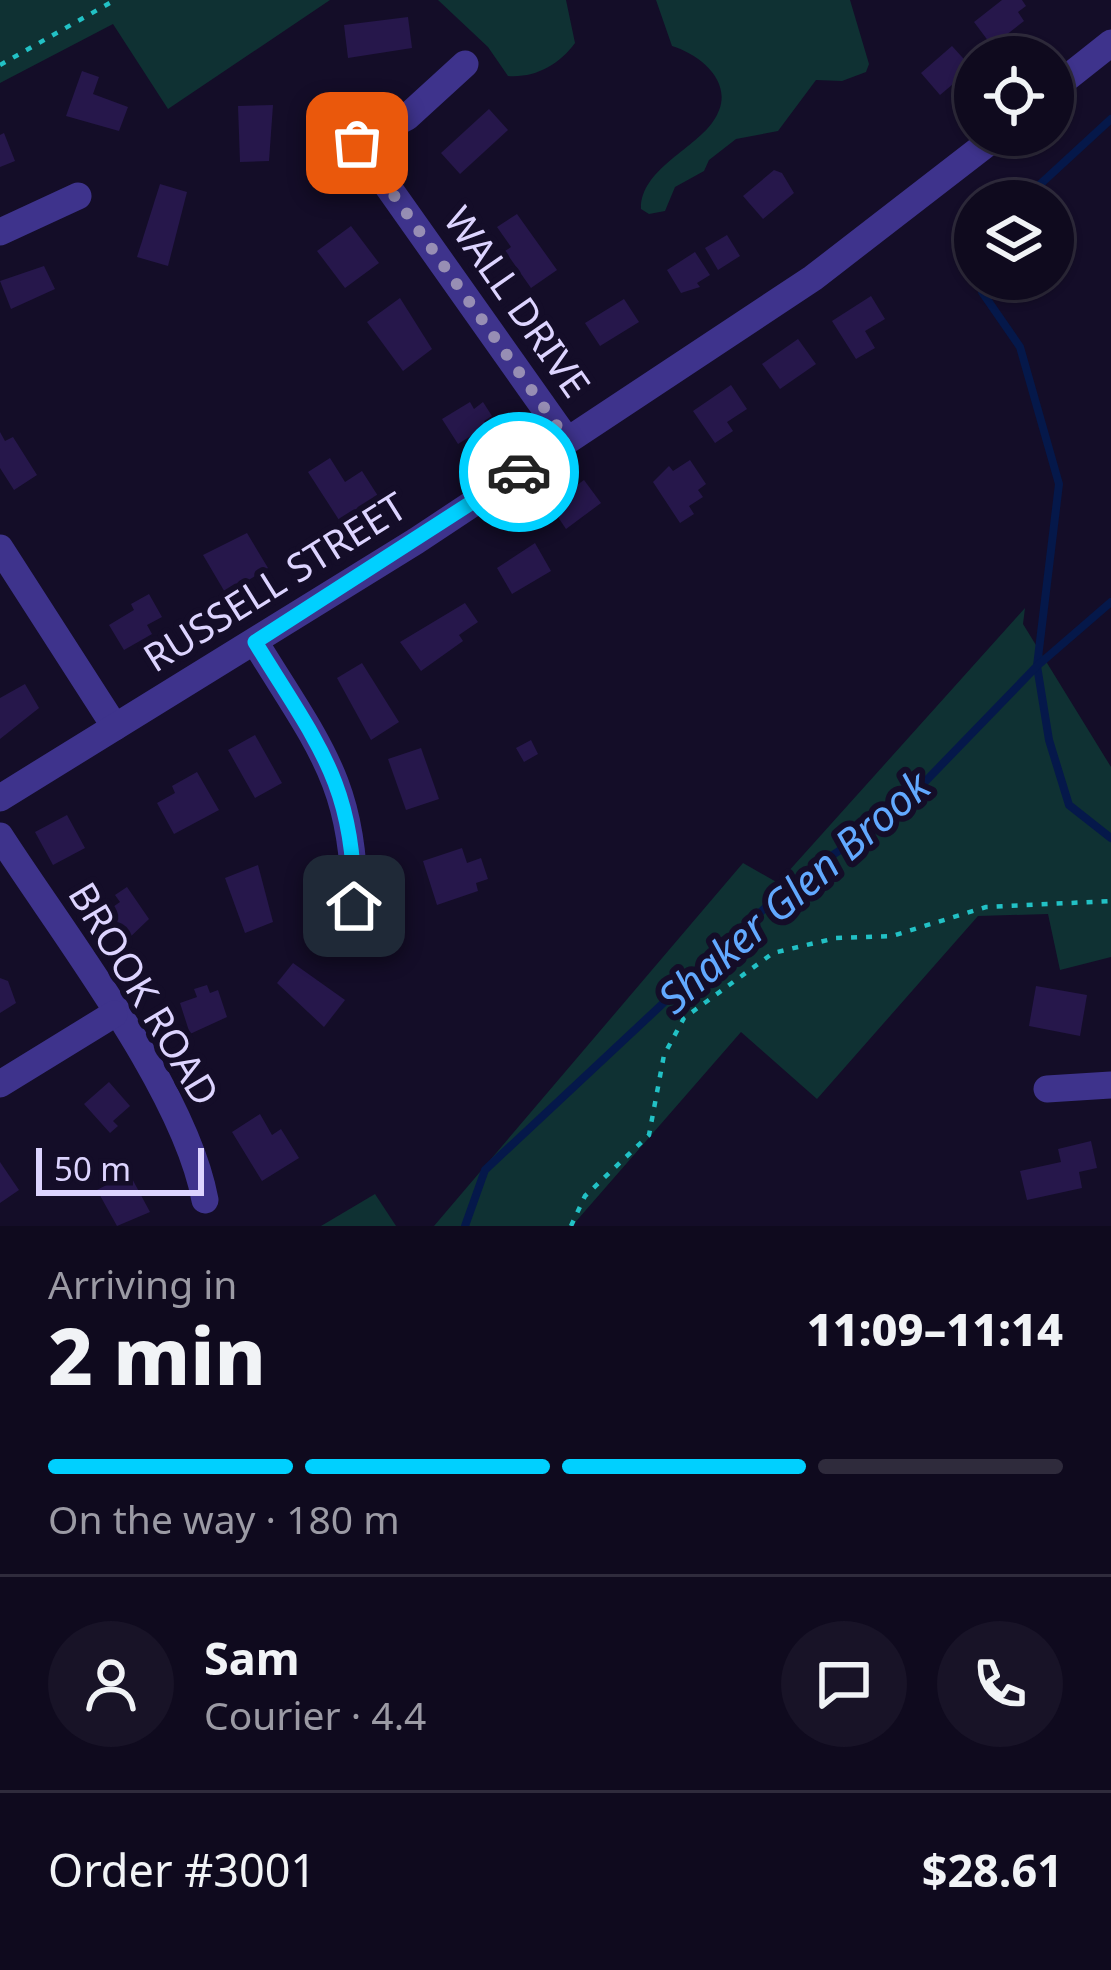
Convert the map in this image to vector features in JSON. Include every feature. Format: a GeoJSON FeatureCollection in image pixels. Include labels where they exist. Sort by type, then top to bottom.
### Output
{"type":"FeatureCollection","features":[{"type":"Feature","properties":{"kind":"street"},"geometry":{"type":"LineString","coordinates":[[1074,72],[1111,43]]}},
{"type":"Feature","properties":{"kind":"street","name":"WALL DRIVE"},"geometry":{"type":"LineString","coordinates":[[465,64],[407,117],[357,143],[567,440]]}},
{"type":"Feature","properties":{"kind":"street","name":"RUSSELL STREET"},"geometry":{"type":"LineString","coordinates":[[0,798],[255,642],[567,440],[849,252],[971,156]]}},
{"type":"Feature","properties":{"kind":"street"},"geometry":{"type":"LineString","coordinates":[[0,232],[78,196]]}},
{"type":"Feature","properties":{"kind":"street"},"geometry":{"type":"LineString","coordinates":[[0,548],[116,728]]}},
{"type":"Feature","properties":{"kind":"street"},"geometry":{"type":"LineString","coordinates":[[255,642],[344,798],[354,840],[354,906]]}},
{"type":"Feature","properties":{"kind":"street","name":"BROOK ROAD"},"geometry":{"type":"LineString","coordinates":[[0,836],[176,1113],[206,1200]]}},
{"type":"Feature","properties":{"kind":"street"},"geometry":{"type":"LineString","coordinates":[[0,1084],[114,1014]]}},
{"type":"Feature","properties":{"kind":"street"},"geometry":{"type":"LineString","coordinates":[[1047,1089],[1111,1085]]}},
{"type":"Feature","properties":{"kind":"path"},"geometry":{"type":"LineString","coordinates":[[0,65],[115,0]]}},
{"type":"Feature","properties":{"kind":"path"},"geometry":{"type":"LineString","coordinates":[[571,1226],[585,1196],[649,1135],[664,1055],[684,1018],[773,953],[836,938],[892,936],[986,907],[1111,901]]}},
{"type":"Feature","properties":{"kind":"green space"},"geometry":{"type":"Polygon","coordinates":[[[0,0],[330,0],[168,109],[113,24],[0,83],[0,0]]]}},
{"type":"Feature","properties":{"kind":"green space"},"geometry":{"type":"Polygon","coordinates":[[[438,0],[566,0],[575,43],[546,68],[508,76],[488,47],[438,0]]]}},
{"type":"Feature","properties":{"kind":"green space"},"geometry":{"type":"Polygon","coordinates":[[[656,0],[850,0],[869,64],[866,72],[842,81],[816,80],[778,131],[736,139],[709,160],[704,171],[675,187],[665,211],[649,214],[641,209],[649,183],[712,123],[722,97],[706,65],[672,46],[656,0]]]}},
{"type":"Feature","properties":{"kind":"green space"},"geometry":{"type":"Polygon","coordinates":[[[1025,608],[1023,624],[1111,767],[1111,957],[1060,970],[1048,914],[978,916],[817,1099],[741,1032],[572,1226],[434,1226],[743,863],[778,883],[1025,608]]]}},
{"type":"Feature","properties":{"kind":"green space"},"geometry":{"type":"Polygon","coordinates":[[[375,1194],[396,1226],[321,1226],[375,1194]]]}},
{"type":"Feature","properties":{"kind":"building"},"geometry":{"type":"Polygon","coordinates":[[[1002,0],[1022,0],[1026,6],[1018,12],[1024,21],[1005,36],[984,36],[974,22],[1002,0]]]}},
{"type":"Feature","properties":{"kind":"building"},"geometry":{"type":"Polygon","coordinates":[[[408,17],[412,48],[348,58],[344,25],[408,17]]]}},
{"type":"Feature","properties":{"kind":"building"},"geometry":{"type":"Polygon","coordinates":[[[954,48],[954,83],[940,95],[921,73],[954,48]]]}},
{"type":"Feature","properties":{"kind":"building"},"geometry":{"type":"Polygon","coordinates":[[[82,71],[99,77],[93,94],[128,107],[119,131],[66,116],[82,71]]]}},
{"type":"Feature","properties":{"kind":"building"},"geometry":{"type":"Polygon","coordinates":[[[273,105],[269,161],[240,162],[238,106],[273,105]]]}},
{"type":"Feature","properties":{"kind":"building"},"geometry":{"type":"Polygon","coordinates":[[[489,109],[508,130],[460,174],[441,153],[489,109]]]}},
{"type":"Feature","properties":{"kind":"building"},"geometry":{"type":"Polygon","coordinates":[[[4,133],[15,161],[0,167],[0,135],[4,133]]]}},
{"type":"Feature","properties":{"kind":"building"},"geometry":{"type":"Polygon","coordinates":[[[774,170],[782,173],[794,193],[763,219],[743,196],[774,170]]]}},
{"type":"Feature","properties":{"kind":"building"},"geometry":{"type":"Polygon","coordinates":[[[160,184],[187,192],[168,266],[137,257],[160,184]]]}},
{"type":"Feature","properties":{"kind":"building"},"geometry":{"type":"Polygon","coordinates":[[[517,214],[557,270],[531,288],[505,251],[511,247],[497,227],[517,214]]]}},
{"type":"Feature","properties":{"kind":"building"},"geometry":{"type":"Polygon","coordinates":[[[351,226],[379,263],[345,288],[317,251],[351,226]]]}},
{"type":"Feature","properties":{"kind":"building"},"geometry":{"type":"Polygon","coordinates":[[[727,235],[740,256],[718,270],[705,248],[727,235]]]}},
{"type":"Feature","properties":{"kind":"building"},"geometry":{"type":"Polygon","coordinates":[[[695,252],[710,275],[697,283],[700,287],[681,293],[667,270],[695,252]]]}},
{"type":"Feature","properties":{"kind":"building"},"geometry":{"type":"Polygon","coordinates":[[[44,266],[55,289],[11,309],[0,281],[44,266]]]}},
{"type":"Feature","properties":{"kind":"building"},"geometry":{"type":"Polygon","coordinates":[[[871,296],[885,319],[865,331],[875,348],[856,359],[832,321],[871,296]]]}},
{"type":"Feature","properties":{"kind":"building"},"geometry":{"type":"Polygon","coordinates":[[[400,298],[432,349],[403,371],[367,322],[400,298]]]}},
{"type":"Feature","properties":{"kind":"building"},"geometry":{"type":"Polygon","coordinates":[[[624,299],[639,322],[600,346],[585,323],[624,299]]]}},
{"type":"Feature","properties":{"kind":"building"},"geometry":{"type":"Polygon","coordinates":[[[798,339],[816,364],[780,389],[762,364],[798,339]]]}},
{"type":"Feature","properties":{"kind":"building"},"geometry":{"type":"Polygon","coordinates":[[[731,385],[747,409],[727,422],[733,431],[715,443],[693,411],[731,385]]]}},
{"type":"Feature","properties":{"kind":"building"},"geometry":{"type":"Polygon","coordinates":[[[470,402],[474,409],[483,402],[492,416],[484,421],[487,426],[458,444],[442,419],[470,402]]]}},
{"type":"Feature","properties":{"kind":"building"},"geometry":{"type":"Polygon","coordinates":[[[0,432],[5,441],[13,437],[37,475],[14,490],[0,468],[0,432]]]}},
{"type":"Feature","properties":{"kind":"building"},"geometry":{"type":"Polygon","coordinates":[[[330,458],[345,482],[362,471],[378,496],[339,520],[308,472],[330,458]]]}},
{"type":"Feature","properties":{"kind":"building"},"geometry":{"type":"Polygon","coordinates":[[[690,460],[706,484],[698,490],[703,497],[689,506],[694,514],[680,523],[653,482],[669,466],[673,471],[690,460]]]}},
{"type":"Feature","properties":{"kind":"building"},"geometry":{"type":"Polygon","coordinates":[[[584,480],[601,503],[566,529],[550,505],[584,480]]]}},
{"type":"Feature","properties":{"kind":"building"},"geometry":{"type":"Polygon","coordinates":[[[247,533],[268,568],[226,594],[203,555],[247,533]]]}},
{"type":"Feature","properties":{"kind":"building"},"geometry":{"type":"Polygon","coordinates":[[[535,543],[551,571],[512,594],[497,568],[535,543]]]}},
{"type":"Feature","properties":{"kind":"building"},"geometry":{"type":"Polygon","coordinates":[[[149,594],[162,617],[147,625],[152,634],[124,650],[109,625],[149,594]]]}},
{"type":"Feature","properties":{"kind":"building"},"geometry":{"type":"Polygon","coordinates":[[[465,603],[478,622],[459,635],[463,641],[421,671],[400,642],[465,603]]]}},
{"type":"Feature","properties":{"kind":"building"},"geometry":{"type":"Polygon","coordinates":[[[362,663],[399,722],[371,740],[337,678],[362,663]]]}},
{"type":"Feature","properties":{"kind":"building"},"geometry":{"type":"Polygon","coordinates":[[[25,684],[39,708],[0,739],[0,698],[25,684]]]}},
{"type":"Feature","properties":{"kind":"building"},"geometry":{"type":"Polygon","coordinates":[[[255,735],[282,783],[255,798],[228,750],[255,735]]]}},
{"type":"Feature","properties":{"kind":"building"},"geometry":{"type":"Polygon","coordinates":[[[531,740],[538,754],[524,762],[516,748],[531,740]]]}},
{"type":"Feature","properties":{"kind":"building"},"geometry":{"type":"Polygon","coordinates":[[[421,748],[439,799],[406,810],[388,759],[421,748]]]}},
{"type":"Feature","properties":{"kind":"building"},"geometry":{"type":"Polygon","coordinates":[[[197,772],[219,810],[174,834],[157,803],[175,793],[172,786],[197,772]]]}},
{"type":"Feature","properties":{"kind":"building"},"geometry":{"type":"Polygon","coordinates":[[[67,815],[85,848],[53,865],[35,832],[67,815]]]}},
{"type":"Feature","properties":{"kind":"building"},"geometry":{"type":"Polygon","coordinates":[[[462,848],[467,863],[481,858],[488,879],[476,883],[478,891],[437,905],[423,861],[462,848]]]}},
{"type":"Feature","properties":{"kind":"building"},"geometry":{"type":"Polygon","coordinates":[[[258,865],[273,922],[245,933],[225,878],[258,865]]]}},
{"type":"Feature","properties":{"kind":"building"},"geometry":{"type":"Polygon","coordinates":[[[127,887],[149,919],[127,940],[107,911],[120,902],[115,895],[127,887]]]}},
{"type":"Feature","properties":{"kind":"building"},"geometry":{"type":"Polygon","coordinates":[[[293,963],[345,1000],[324,1027],[277,983],[293,963]]]}},
{"type":"Feature","properties":{"kind":"building"},"geometry":{"type":"Polygon","coordinates":[[[0,978],[8,981],[16,1003],[0,1013],[0,978]]]}},
{"type":"Feature","properties":{"kind":"building"},"geometry":{"type":"Polygon","coordinates":[[[207,985],[210,993],[218,990],[227,1017],[190,1034],[180,1003],[197,997],[194,989],[207,985]]]}},
{"type":"Feature","properties":{"kind":"building"},"geometry":{"type":"Polygon","coordinates":[[[1036,986],[1087,995],[1080,1036],[1029,1026],[1036,986]]]}},
{"type":"Feature","properties":{"kind":"building"},"geometry":{"type":"Polygon","coordinates":[[[109,1082],[130,1106],[113,1121],[118,1126],[110,1133],[84,1104],[109,1082]]]}},
{"type":"Feature","properties":{"kind":"building"},"geometry":{"type":"Polygon","coordinates":[[[260,1114],[272,1135],[281,1129],[299,1158],[262,1181],[232,1132],[260,1114]]]}},
{"type":"Feature","properties":{"kind":"building"},"geometry":{"type":"Polygon","coordinates":[[[1091,1141],[1097,1168],[1079,1172],[1082,1188],[1027,1200],[1020,1171],[1061,1162],[1058,1149],[1091,1141]]]}},
{"type":"Feature","properties":{"kind":"building"},"geometry":{"type":"Polygon","coordinates":[[[0,1162],[19,1190],[0,1203],[0,1162]]]}},
{"type":"Feature","properties":{"kind":"building"},"geometry":{"type":"Polygon","coordinates":[[[129,1173],[150,1212],[117,1226],[97,1190],[129,1173]]]}},
{"type":"Feature","properties":{"kind":"waterway","name":"Shaker Glen Brook"},"geometry":{"type":"LineString","coordinates":[[1045,180],[1111,119]]}},
{"type":"Feature","properties":{"kind":"waterway","name":"Shaker Glen Brook"},"geometry":{"type":"LineString","coordinates":[[988,300],[1020,347],[1059,484],[1037,666],[1049,740],[1069,805],[1111,838]]}},
{"type":"Feature","properties":{"kind":"waterway","name":"Shaker Glen Brook"},"geometry":{"type":"LineString","coordinates":[[465,1226],[485,1170],[797,878],[890,818],[1037,666],[1111,602]]}},
{"type":"Feature","properties":{"kind":"way so far"},"geometry":{"type":"LineString","coordinates":[[357,143],[567,440],[519,472]]}},
{"type":"Feature","properties":{"kind":"route"},"geometry":{"type":"LineString","coordinates":[[354,906],[354,840],[344,798],[255,642],[519,472]]}}]}
